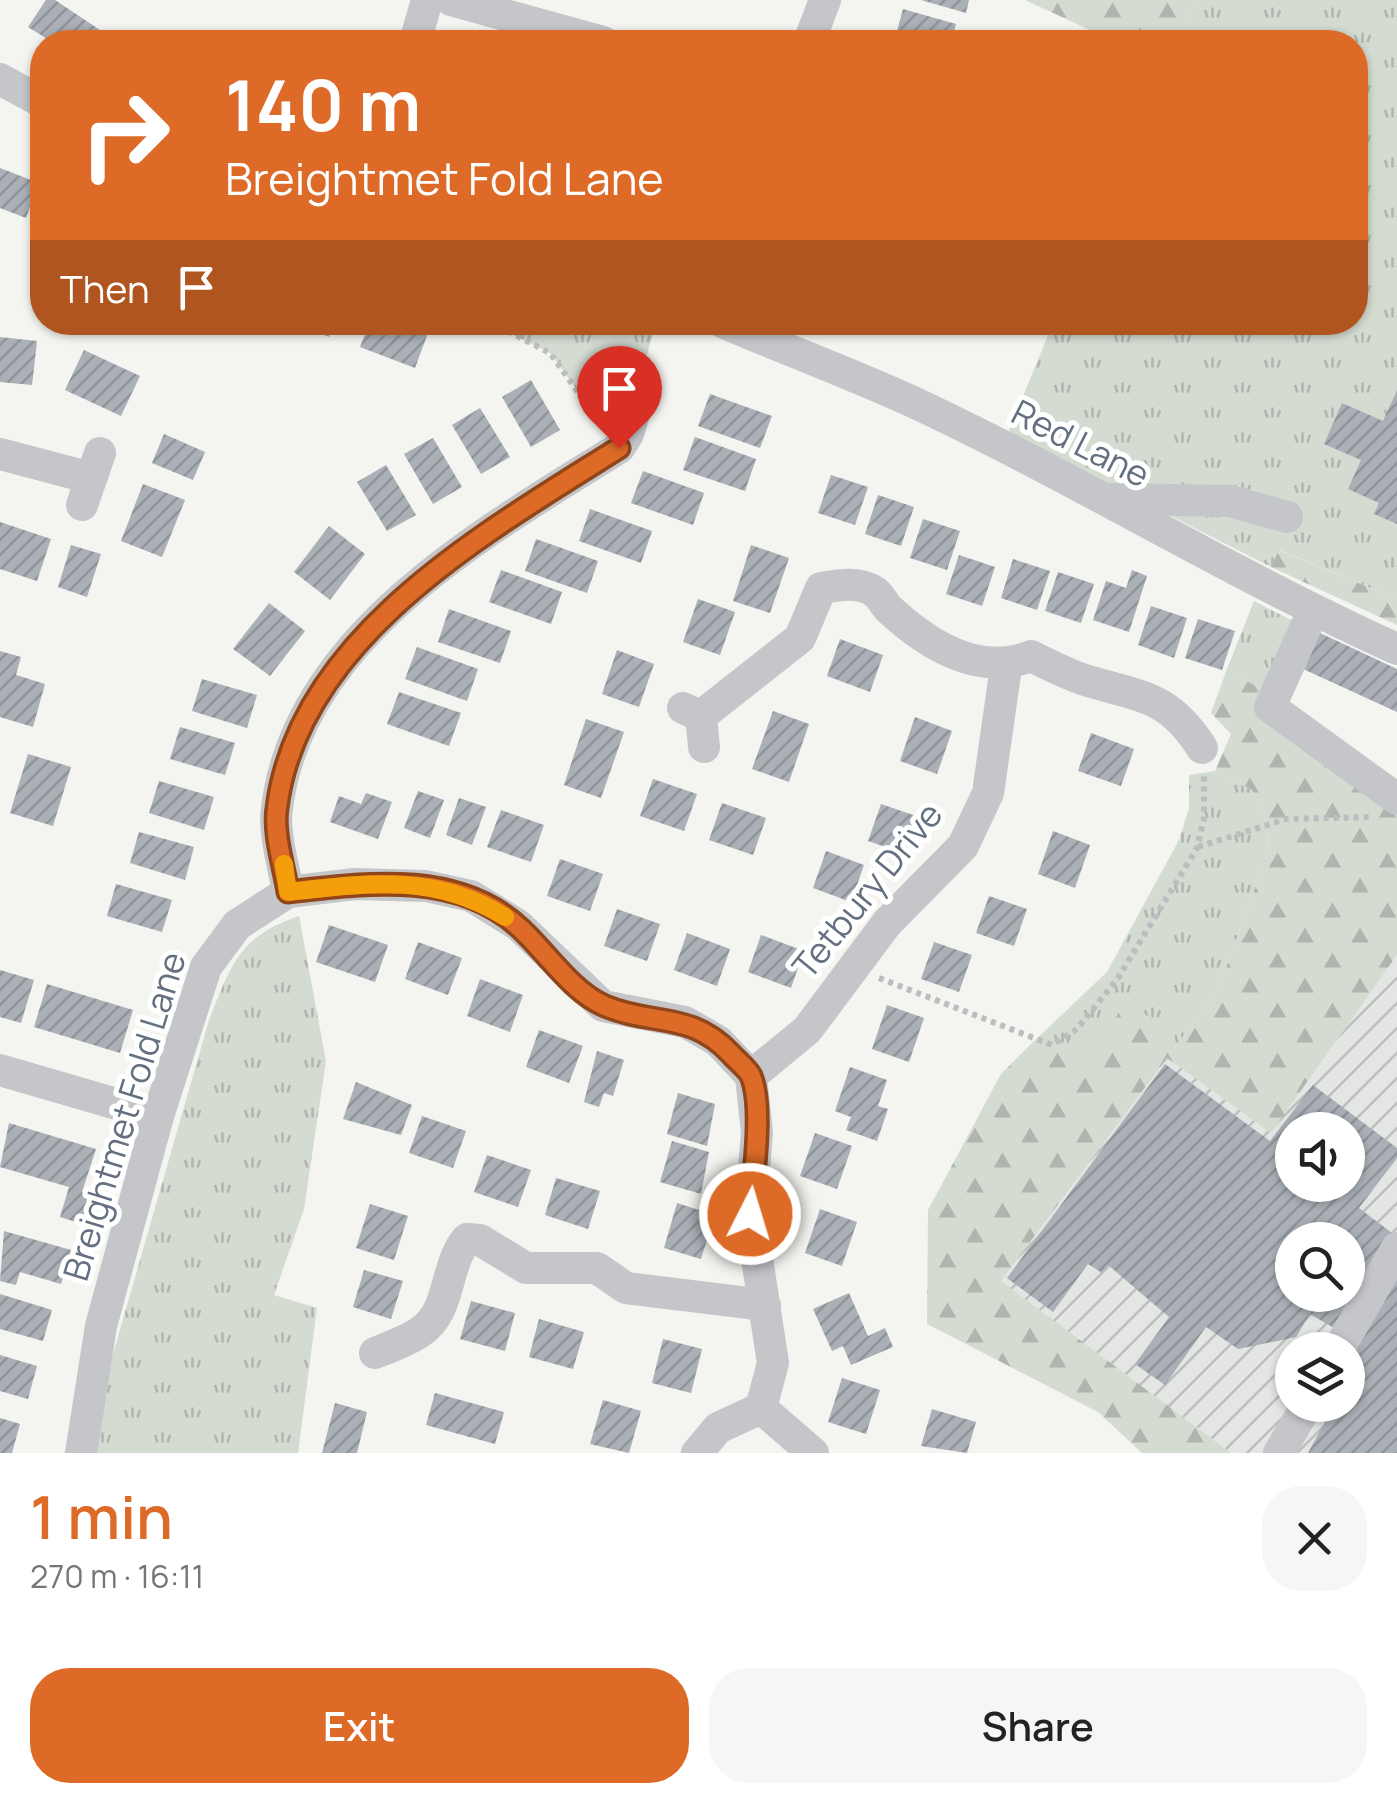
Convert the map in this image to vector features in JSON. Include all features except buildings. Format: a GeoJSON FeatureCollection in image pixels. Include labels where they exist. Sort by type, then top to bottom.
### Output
{"type":"FeatureCollection","features":[{"type":"Feature","properties":{"kind":"street"},"geometry":{"type":"LineString","coordinates":[[418,30],[427,0]]}},
{"type":"Feature","properties":{"kind":"street"},"geometry":{"type":"LineString","coordinates":[[451,0],[560,30]]}},
{"type":"Feature","properties":{"kind":"street"},"geometry":{"type":"LineString","coordinates":[[814,30],[825,0]]}},
{"type":"Feature","properties":{"kind":"street"},"geometry":{"type":"LineString","coordinates":[[0,80],[30,96]]}},
{"type":"Feature","properties":{"kind":"street","name":"Red Lane"},"geometry":{"type":"LineString","coordinates":[[753,335],[910,401],[1106,499],[1313,611],[1397,649]]}},
{"type":"Feature","properties":{"kind":"street"},"geometry":{"type":"LineString","coordinates":[[640,394],[628,434],[619,448],[458,549],[350,650],[299,732],[276,810],[288,892],[355,884],[426,886],[472,896],[518,925],[576,984],[604,1006],[685,1022],[718,1041],[751,1076],[757,1133],[750,1214],[773,1363],[762,1408]]}},
{"type":"Feature","properties":{"kind":"street"},"geometry":{"type":"LineString","coordinates":[[0,454],[91,479]]}},
{"type":"Feature","properties":{"kind":"street"},"geometry":{"type":"LineString","coordinates":[[1106,499],[1230,502],[1288,516]]}},
{"type":"Feature","properties":{"kind":"street"},"geometry":{"type":"LineString","coordinates":[[696,723],[800,638],[821,588],[850,583],[876,592],[888,609],[958,658],[1006,666],[1031,656],[1082,679],[1137,691],[1185,721],[1202,748]]}},
{"type":"Feature","properties":{"kind":"street"},"geometry":{"type":"LineString","coordinates":[[1313,611],[1270,707],[1389,808]]}},
{"type":"Feature","properties":{"kind":"street","name":"Tetbury Drive"},"geometry":{"type":"LineString","coordinates":[[751,1076],[807,1030],[888,923],[963,846],[988,793],[1006,666]]}},
{"type":"Feature","properties":{"kind":"street","name":"Breightmet Fold Lane"},"geometry":{"type":"LineString","coordinates":[[82,1453],[101,1326],[158,1116],[206,967],[237,925],[288,892]]}},
{"type":"Feature","properties":{"kind":"street"},"geometry":{"type":"LineString","coordinates":[[0,1070],[158,1116]]}},
{"type":"Feature","properties":{"kind":"street"},"geometry":{"type":"LineString","coordinates":[[372,1360],[423,1331],[441,1308],[457,1250],[458,1228],[526,1268],[544,1272],[597,1268],[626,1288],[765,1305]]}},
{"type":"Feature","properties":{"kind":"street"},"geometry":{"type":"LineString","coordinates":[[1348,1332],[1397,1248]]}},
{"type":"Feature","properties":{"kind":"street"},"geometry":{"type":"LineString","coordinates":[[697,1453],[718,1428],[762,1408]]}},
{"type":"Feature","properties":{"kind":"street"},"geometry":{"type":"LineString","coordinates":[[762,1408],[813,1453]]}},
{"type":"Feature","properties":{"kind":"street"},"geometry":{"type":"LineString","coordinates":[[1279,1453],[1297,1422]]}},
{"type":"Feature","properties":{"kind":"path"},"geometry":{"type":"LineString","coordinates":[[514,335],[550,354],[619,448]]}},
{"type":"Feature","properties":{"kind":"path"},"geometry":{"type":"LineString","coordinates":[[854,969],[1052,1046],[1076,1029],[1118,978],[1197,848],[1206,790],[1202,748]]}},
{"type":"Feature","properties":{"kind":"path"},"geometry":{"type":"LineString","coordinates":[[1197,848],[1286,819],[1389,808]]}},
{"type":"Feature","properties":{"kind":"shaded area"},"geometry":{"type":"Polygon","coordinates":[[[1397,955],[1397,1453],[1231,1453],[1000,1281],[1167,1058],[1271,1132],[1275,1126],[1275,1202],[1365,1202],[1365,1112],[1285,1112],[1397,955]]]}},
{"type":"Feature","properties":{"kind":"green space"},"geometry":{"type":"Polygon","coordinates":[[[1025,0],[1196,0],[1178,30],[1090,30],[1025,0]]]}},
{"type":"Feature","properties":{"kind":"green space"},"geometry":{"type":"Polygon","coordinates":[[[1196,0],[1397,0],[1397,599],[1280,550],[1271,567],[1008,433],[1048,335],[1368,335],[1368,30],[1178,30],[1196,0]]]}},
{"type":"Feature","properties":{"kind":"green space"},"geometry":{"type":"Polygon","coordinates":[[[514,335],[652,335],[642,372],[613,350],[588,365],[611,406],[608,432],[550,353],[514,335]]]}},
{"type":"Feature","properties":{"kind":"green space"},"geometry":{"type":"Polygon","coordinates":[[[1279,550],[1397,599],[1397,625],[1271,567],[1279,550]]]}},
{"type":"Feature","properties":{"kind":"green space"},"geometry":{"type":"Polygon","coordinates":[[[1254,601],[1293,621],[1262,690],[1227,669],[1254,601]]]}},
{"type":"Feature","properties":{"kind":"green space"},"geometry":{"type":"Polygon","coordinates":[[[1227,669],[1262,690],[1397,812],[1397,955],[1286,1112],[1275,1112],[1271,1133],[1167,1058],[1001,1281],[1231,1453],[1142,1453],[1098,1412],[927,1324],[928,1210],[1001,1074],[1029,1046],[1103,1046],[1122,1005],[1177,1028],[1170,1054],[1218,990],[1268,852],[1267,824],[1252,790],[1215,771],[1231,734],[1211,713],[1227,669]]]}},
{"type":"Feature","properties":{"kind":"green space"},"geometry":{"type":"Polygon","coordinates":[[[1215,771],[1252,790],[1267,824],[1268,852],[1218,990],[1167,1058],[1103,1047],[1029,1046],[1107,972],[1179,840],[1189,808],[1189,775],[1215,771]]]}},
{"type":"Feature","properties":{"kind":"green space"},"geometry":{"type":"Polygon","coordinates":[[[299,916],[326,1061],[304,1209],[274,1295],[317,1308],[298,1453],[95,1453],[109,1368],[209,1020],[231,968],[250,943],[299,916]]]}},
{"type":"Feature","properties":{"kind":"slow traffic"},"geometry":{"type":"LineString","coordinates":[[284,864],[288,892],[355,884],[426,886],[472,896],[505,917]]}},
{"type":"Feature","properties":{"kind":"route"},"geometry":{"type":"LineString","coordinates":[[619,448],[458,549],[350,650],[299,732],[276,810],[288,892],[355,884],[426,886],[472,896],[518,925],[576,984],[604,1006],[685,1022],[718,1041],[751,1076],[757,1133],[750,1214]]}}]}
